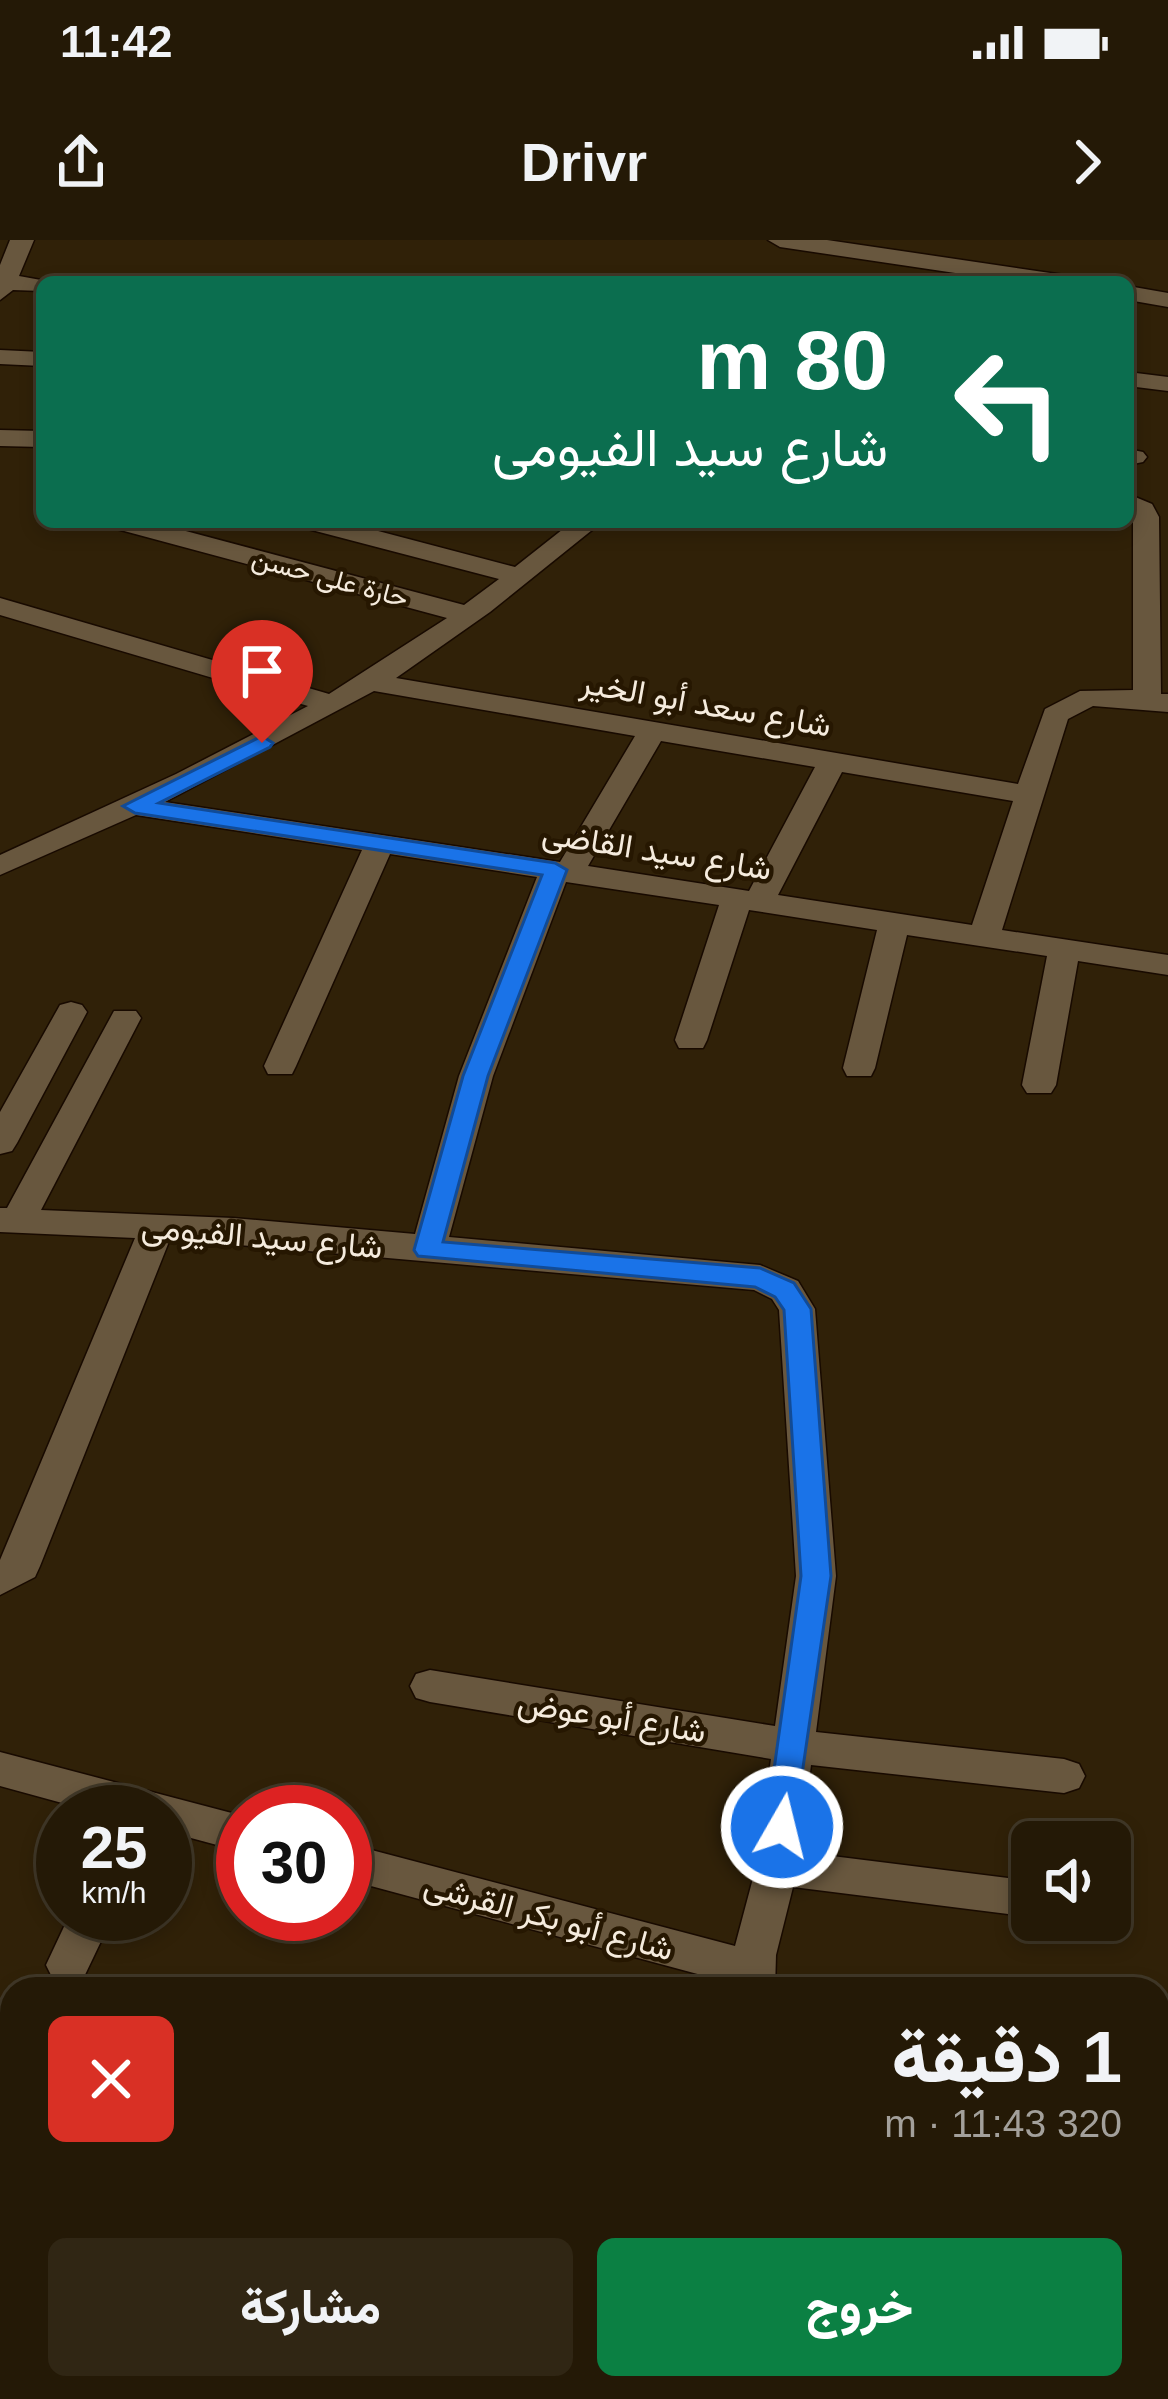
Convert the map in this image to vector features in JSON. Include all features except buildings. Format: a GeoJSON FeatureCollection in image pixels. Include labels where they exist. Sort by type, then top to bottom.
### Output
{"type":"FeatureCollection","features":[{"type":"Feature","properties":{"kind":"street"},"geometry":{"type":"LineString","coordinates":[[22,240],[2,288],[36,285]]}},
{"type":"Feature","properties":{"kind":"street"},"geometry":{"type":"LineString","coordinates":[[906,276],[952,240]]}},
{"type":"Feature","properties":{"kind":"street"},"geometry":{"type":"LineString","coordinates":[[797,241],[1023,276]]}},
{"type":"Feature","properties":{"kind":"street"},"geometry":{"type":"LineString","coordinates":[[1134,294],[1168,300]]}},
{"type":"Feature","properties":{"kind":"street"},"geometry":{"type":"LineString","coordinates":[[0,357],[36,358]]}},
{"type":"Feature","properties":{"kind":"street"},"geometry":{"type":"LineString","coordinates":[[1134,380],[1168,384]]}},
{"type":"Feature","properties":{"kind":"street"},"geometry":{"type":"LineString","coordinates":[[0,438],[36,439]]}},
{"type":"Feature","properties":{"kind":"street"},"geometry":{"type":"LineString","coordinates":[[984,937],[1055,715],[1069,700],[1090,696],[1158,702],[1156,566],[1137,509]]}},
{"type":"Feature","properties":{"kind":"street","name":"حارة على حسن"},"geometry":{"type":"LineString","coordinates":[[144,528],[469,615]]}},
{"type":"Feature","properties":{"kind":"street"},"geometry":{"type":"LineString","coordinates":[[337,528],[519,576]]}},
{"type":"Feature","properties":{"kind":"street"},"geometry":{"type":"LineString","coordinates":[[0,866],[135,806],[370,682],[469,615],[581,528]]}},
{"type":"Feature","properties":{"kind":"street"},"geometry":{"type":"LineString","coordinates":[[0,606],[332,704]]}},
{"type":"Feature","properties":{"kind":"street","name":"شارع سعد أبو الخير"},"geometry":{"type":"LineString","coordinates":[[370,682],[1029,795]]}},
{"type":"Feature","properties":{"kind":"street"},"geometry":{"type":"LineString","coordinates":[[428,1250],[476,1076],[562,871],[653,730]]}},
{"type":"Feature","properties":{"kind":"street"},"geometry":{"type":"LineString","coordinates":[[691,1040],[748,900],[833,761]]}},
{"type":"Feature","properties":{"kind":"street","name":"شارع سيد القاضى"},"geometry":{"type":"LineString","coordinates":[[135,806],[1168,965]]}},
{"type":"Feature","properties":{"kind":"street"},"geometry":{"type":"LineString","coordinates":[[280,1066],[380,843]]}},
{"type":"Feature","properties":{"kind":"street"},"geometry":{"type":"LineString","coordinates":[[860,1068],[894,923]]}},
{"type":"Feature","properties":{"kind":"street"},"geometry":{"type":"LineString","coordinates":[[1039,1085],[1064,949]]}},
{"type":"Feature","properties":{"kind":"street"},"geometry":{"type":"LineString","coordinates":[[0,1143],[70,1012]]}},
{"type":"Feature","properties":{"kind":"street"},"geometry":{"type":"LineString","coordinates":[[9,1221],[125,1018]]}},
{"type":"Feature","properties":{"kind":"street","name":"شارع سيد الفيومى"},"geometry":{"type":"LineString","coordinates":[[9,1221],[157,1227],[760,1278],[784,1290],[797,1309],[816,1576],[794,1746]]}},
{"type":"Feature","properties":{"kind":"street"},"geometry":{"type":"LineString","coordinates":[[0,1580],[21,1566],[157,1227]]}},
{"type":"Feature","properties":{"kind":"street","name":"شارع أبو عوض"},"geometry":{"type":"LineString","coordinates":[[430,1686],[794,1746],[1064,1776]]}},
{"type":"Feature","properties":{"kind":"street"},"geometry":{"type":"LineString","coordinates":[[754,1977],[794,1746]]}},
{"type":"Feature","properties":{"kind":"street"},"geometry":{"type":"LineString","coordinates":[[0,1769],[58,1785]]}},
{"type":"Feature","properties":{"kind":"street"},"geometry":{"type":"LineString","coordinates":[[776,1867],[1011,1895]]}},
{"type":"Feature","properties":{"kind":"street","name":"شارع أبو بكر القرشى"},"geometry":{"type":"LineString","coordinates":[[372,1870],[743,1977]]}},
{"type":"Feature","properties":{"kind":"street"},"geometry":{"type":"LineString","coordinates":[[68,1965],[79,1941]]}},
{"type":"Feature","properties":{"kind":"route"},"geometry":{"type":"LineString","coordinates":[[262,743],[135,806],[555,870],[476,1076],[428,1250],[760,1278],[784,1290],[797,1309],[816,1576],[782,1827]]}}]}
